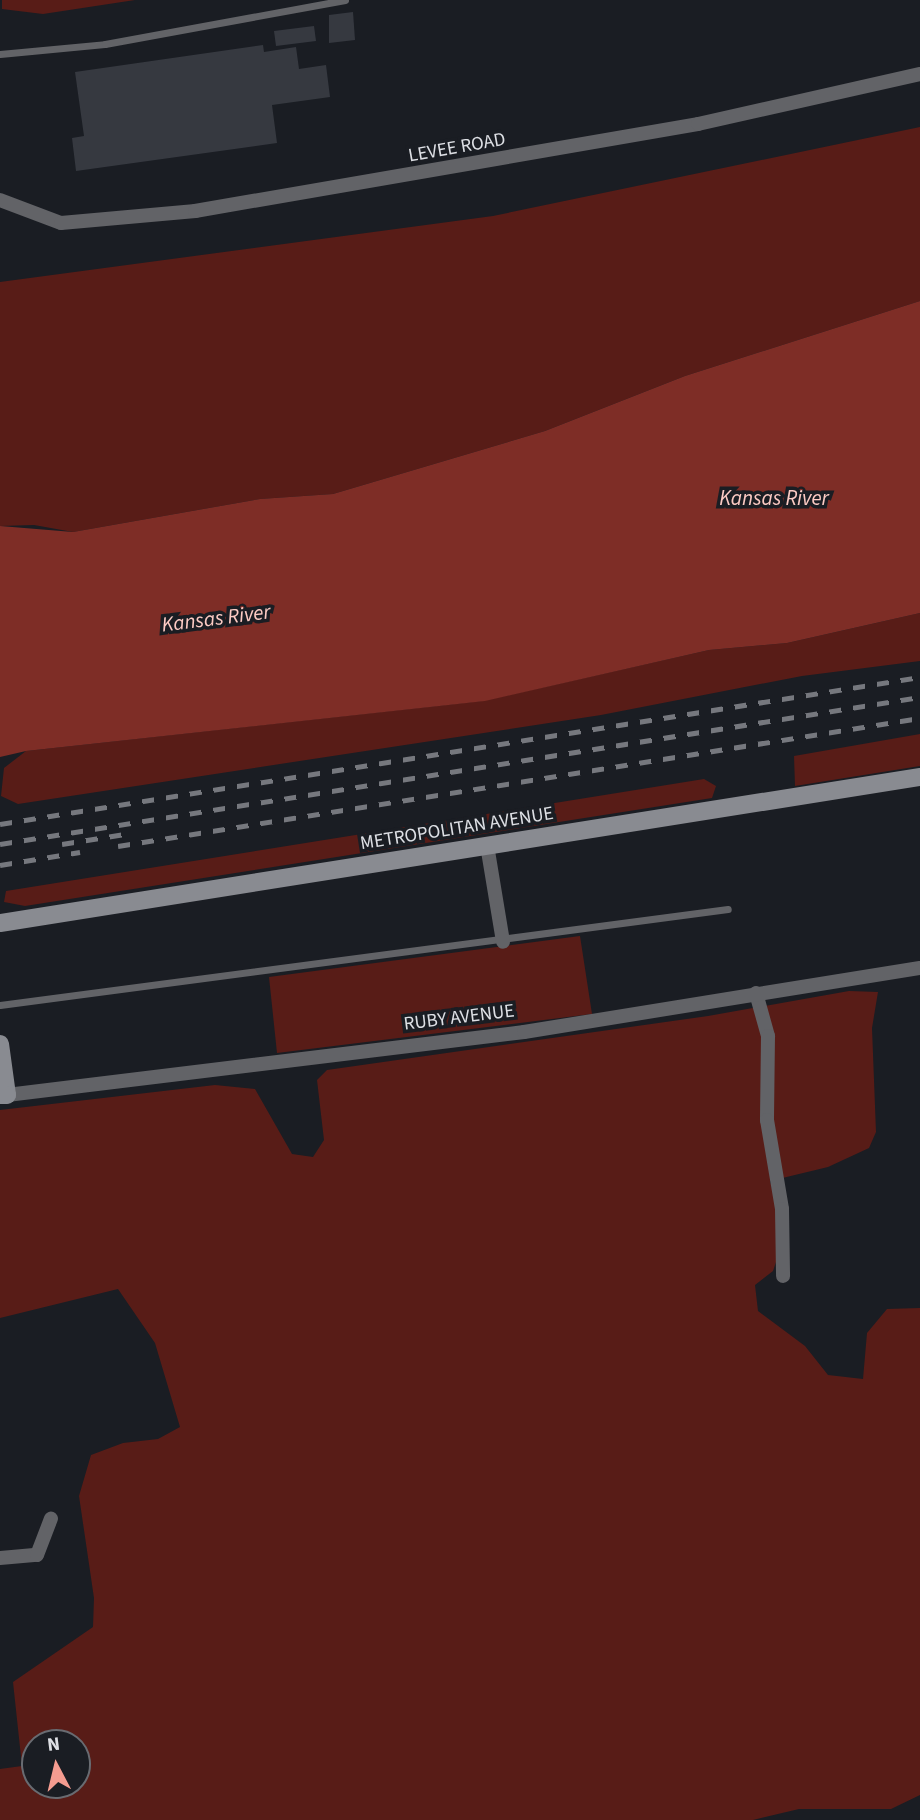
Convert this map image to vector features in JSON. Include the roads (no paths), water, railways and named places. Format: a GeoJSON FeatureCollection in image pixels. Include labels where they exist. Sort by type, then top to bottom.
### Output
{"type":"FeatureCollection","features":[{"type":"Feature","properties":{"kind":"main road","name":"METROPOLITAN AVENUE"},"geometry":{"type":"LineString","coordinates":[[0,923],[920,777]]}},
{"type":"Feature","properties":{"kind":"main road"},"geometry":{"type":"LineString","coordinates":[[0,1044],[3,1095]]}},
{"type":"Feature","properties":{"kind":"street","name":"LEVEE ROAD"},"geometry":{"type":"LineString","coordinates":[[0,200],[61,223],[195,211],[685,126],[920,74]]}},
{"type":"Feature","properties":{"kind":"street"},"geometry":{"type":"LineString","coordinates":[[487,845],[503,942]]}},
{"type":"Feature","properties":{"kind":"street","name":"RUBY AVENUE"},"geometry":{"type":"LineString","coordinates":[[3,1095],[524,1032],[920,968]]}},
{"type":"Feature","properties":{"kind":"street"},"geometry":{"type":"LineString","coordinates":[[756,993],[768,1036],[767,1120],[782,1209],[783,1276]]}},
{"type":"Feature","properties":{"kind":"street"},"geometry":{"type":"LineString","coordinates":[[0,1558],[37,1555],[51,1519]]}},
{"type":"Feature","properties":{"kind":"lane"},"geometry":{"type":"LineString","coordinates":[[0,54],[105,44],[345,0]]}},
{"type":"Feature","properties":{"kind":"lane"},"geometry":{"type":"LineString","coordinates":[[0,1005],[503,942],[728,909]]}},
{"type":"Feature","properties":{"kind":"water","name":"Kansas River"},"geometry":{"type":"Polygon","coordinates":[[[920,301],[920,613],[787,643],[709,650],[485,701],[26,751],[0,757],[0,526],[73,532],[260,499],[333,494],[545,431],[685,376],[920,301]]]}},
{"type":"Feature","properties":{"kind":"railway"},"geometry":{"type":"LineString","coordinates":[[0,824],[920,677]]}},
{"type":"Feature","properties":{"kind":"railway"},"geometry":{"type":"LineString","coordinates":[[0,844],[920,697]]}},
{"type":"Feature","properties":{"kind":"railway"},"geometry":{"type":"LineString","coordinates":[[118,846],[920,718]]}},
{"type":"Feature","properties":{"kind":"railway"},"geometry":{"type":"LineString","coordinates":[[62,844],[131,833]]}},
{"type":"Feature","properties":{"kind":"railway"},"geometry":{"type":"LineString","coordinates":[[0,865],[80,852]]}}]}
